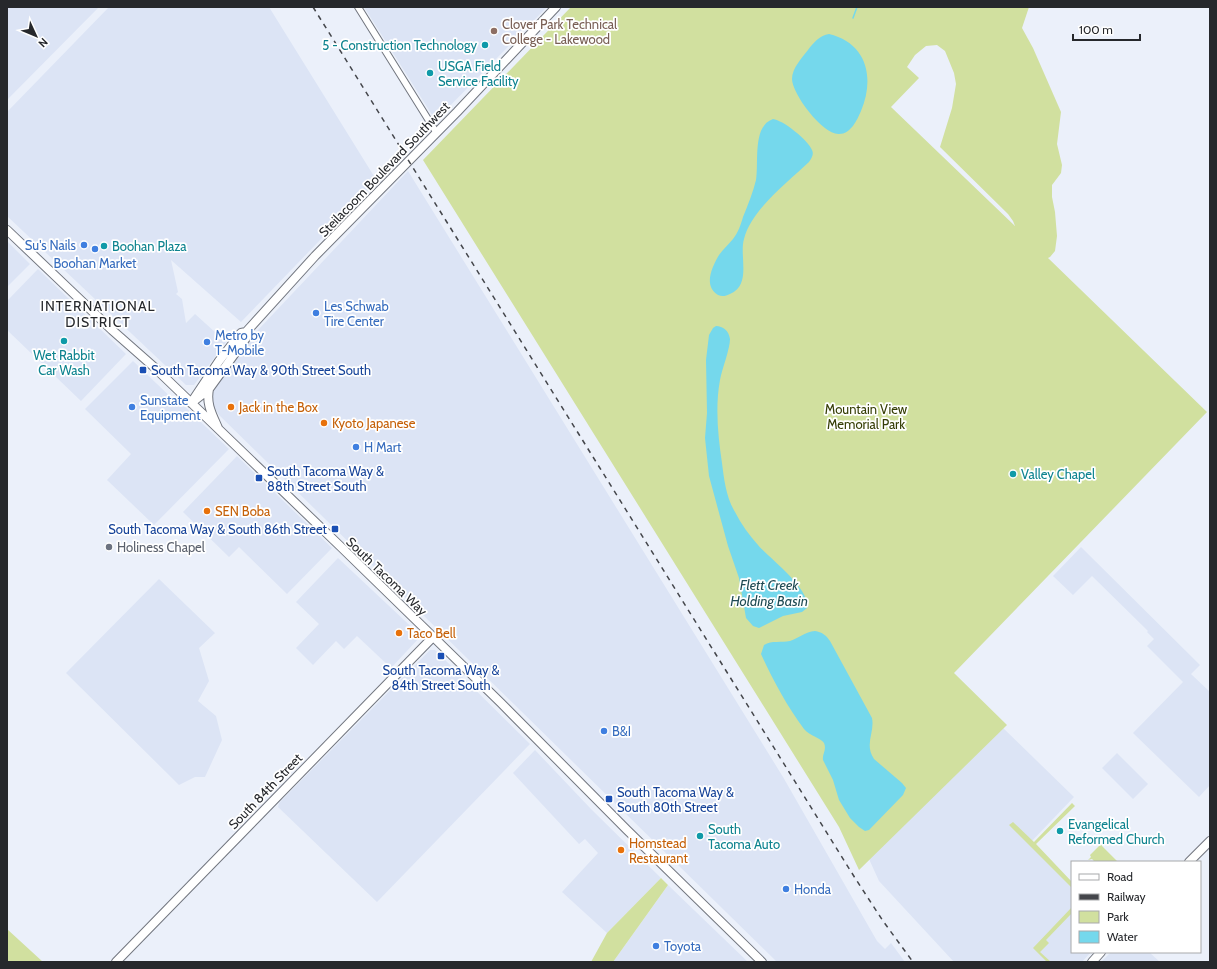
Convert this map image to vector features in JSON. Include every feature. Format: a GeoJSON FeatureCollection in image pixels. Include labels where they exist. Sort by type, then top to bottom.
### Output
{"type":"FeatureCollection","features":[{"type":"Feature","properties":{"kind":"main road","name":"Steilacoom Boulevard Southwest"},"geometry":{"type":"LineString","coordinates":[[191,403],[230,346],[241,334],[246,332],[315,256],[556,7]]}},
{"type":"Feature","properties":{"kind":"main road","name":"South Tacoma Way"},"geometry":{"type":"LineString","coordinates":[[7,230],[112,330],[154,367],[433,637],[621,825],[762,962]]}},
{"type":"Feature","properties":{"kind":"main road","name":"Steilacoom Boulevard Southwest"},"geometry":{"type":"LineString","coordinates":[[191,403],[209,389],[246,338],[246,332]]}},
{"type":"Feature","properties":{"kind":"main road"},"geometry":{"type":"LineString","coordinates":[[209,389],[209,408],[220,432]]}},
{"type":"Feature","properties":{"kind":"main road","name":"South 84th Street"},"geometry":{"type":"LineString","coordinates":[[116,962],[433,637]]}},
{"type":"Feature","properties":{"kind":"main road"},"geometry":{"type":"LineString","coordinates":[[1191,861],[1210,841]]}},
{"type":"Feature","properties":{"kind":"main road"},"geometry":{"type":"LineString","coordinates":[[1092,962],[1100,953]]}},
{"type":"Feature","properties":{"kind":"street"},"geometry":{"type":"LineString","coordinates":[[358,7],[436,132]]}},
{"type":"Feature","properties":{"kind":"shaded area"},"geometry":{"type":"Polygon","coordinates":[[[7,7],[99,7],[7,100],[7,7]]]}},
{"type":"Feature","properties":{"kind":"shaded area"},"geometry":{"type":"Polygon","coordinates":[[[109,7],[269,7],[377,181],[241,322],[171,260],[178,292],[176,294],[182,299],[186,323],[195,314],[226,342],[194,385],[186,385],[7,216],[7,112],[109,7]]]}},
{"type":"Feature","properties":{"kind":"shaded area"},"geometry":{"type":"Polygon","coordinates":[[[364,7],[547,7],[439,117],[434,118],[364,7]]]}},
{"type":"Feature","properties":{"kind":"shaded area"},"geometry":{"type":"Polygon","coordinates":[[[408,171],[783,777],[877,941],[885,949],[891,943],[905,962],[777,962],[219,415],[212,401],[213,392],[243,346],[408,171]]]}},
{"type":"Feature","properties":{"kind":"shaded area"},"geometry":{"type":"Polygon","coordinates":[[[7,241],[30,264],[7,287],[7,241]]]}},
{"type":"Feature","properties":{"kind":"shaded area"},"geometry":{"type":"Polygon","coordinates":[[[38,269],[126,354],[81,401],[7,330],[7,301],[38,269]]]}},
{"type":"Feature","properties":{"kind":"shaded area"},"geometry":{"type":"Polygon","coordinates":[[[133,361],[179,405],[181,403],[229,449],[154,525],[107,480],[131,454],[85,409],[133,361]]]}},
{"type":"Feature","properties":{"kind":"shaded area"},"geometry":{"type":"Polygon","coordinates":[[[237,456],[332,548],[287,594],[239,547],[229,557],[183,512],[237,456]]]}},
{"type":"Feature","properties":{"kind":"shaded area"},"geometry":{"type":"Polygon","coordinates":[[[1081,547],[1200,665],[1191,674],[1210,692],[1210,785],[1199,797],[1133,733],[1183,682],[1147,646],[1154,639],[1147,632],[1148,631],[1092,576],[1073,595],[1053,576],[1081,547]]]}},
{"type":"Feature","properties":{"kind":"shaded area"},"geometry":{"type":"Polygon","coordinates":[[[338,558],[421,636],[391,668],[357,636],[344,649],[336,641],[313,665],[296,648],[319,624],[296,602],[338,558]]]}},
{"type":"Feature","properties":{"kind":"shaded area"},"geometry":{"type":"Polygon","coordinates":[[[159,579],[215,633],[199,648],[209,681],[198,701],[216,716],[222,740],[205,777],[195,777],[179,785],[66,673],[159,579]]]}},
{"type":"Feature","properties":{"kind":"shaded area"},"geometry":{"type":"Polygon","coordinates":[[[430,650],[435,650],[530,744],[377,902],[278,807],[279,803],[430,650]]]}},
{"type":"Feature","properties":{"kind":"shaded area"},"geometry":{"type":"Polygon","coordinates":[[[1000,725],[1074,797],[1029,844],[1071,884],[1071,953],[1090,953],[1082,962],[954,962],[879,881],[869,859],[1000,725]]]}},
{"type":"Feature","properties":{"kind":"shaded area"},"geometry":{"type":"Polygon","coordinates":[[[535,750],[591,809],[661,878],[607,933],[562,892],[598,853],[585,839],[579,844],[513,773],[535,750]]]}},
{"type":"Feature","properties":{"kind":"shaded area"},"geometry":{"type":"Polygon","coordinates":[[[1117,753],[1148,784],[1133,799],[1102,768],[1117,753]]]}},
{"type":"Feature","properties":{"kind":"shaded area"},"geometry":{"type":"Polygon","coordinates":[[[668,885],[748,962],[613,962],[668,885]]]}},
{"type":"Feature","properties":{"kind":"shaded area"},"geometry":{"type":"Polygon","coordinates":[[[1110,953],[1150,953],[1160,962],[1101,962],[1110,953]]]}},
{"type":"Feature","properties":{"kind":"green space","name":"Mountain View Memorial Park"},"geometry":{"type":"Polygon","coordinates":[[[571,7],[1029,7],[1022,28],[1033,48],[1061,112],[1057,144],[1062,165],[1061,173],[1052,185],[1057,236],[1055,251],[1048,258],[1207,412],[954,673],[1007,725],[859,870],[839,827],[423,160],[571,7]],[[937,45],[926,46],[915,55],[907,67],[919,78],[891,107],[1015,226],[1008,214],[940,147],[952,108],[956,84],[954,73],[945,51],[937,45]]]}},
{"type":"Feature","properties":{"kind":"green space"},"geometry":{"type":"Polygon","coordinates":[[[1072,803],[1075,806],[1036,844],[1071,881],[1071,887],[1009,825],[1013,822],[1034,842],[1072,803]]]}},
{"type":"Feature","properties":{"kind":"green space"},"geometry":{"type":"Polygon","coordinates":[[[1103,842],[1102,846],[1117,861],[1088,860],[1091,857],[1090,855],[1103,842]]]}},
{"type":"Feature","properties":{"kind":"green space"},"geometry":{"type":"Polygon","coordinates":[[[661,878],[668,885],[613,962],[591,962],[607,933],[661,878]]]}},
{"type":"Feature","properties":{"kind":"green space"},"geometry":{"type":"Polygon","coordinates":[[[1071,908],[1071,914],[1046,940],[1049,943],[1040,952],[1051,962],[1047,962],[1033,948],[1071,908]]]}},
{"type":"Feature","properties":{"kind":"green space"},"geometry":{"type":"Polygon","coordinates":[[[7,929],[43,962],[7,962],[7,929]]]}},
{"type":"Feature","properties":{"kind":"water"},"geometry":{"type":"Polygon","coordinates":[[[829,34],[852,45],[860,54],[867,75],[865,99],[859,115],[847,132],[839,134],[832,133],[817,121],[797,94],[793,86],[792,79],[795,67],[812,45],[820,38],[829,34]]]}},
{"type":"Feature","properties":{"kind":"water"},"geometry":{"type":"Polygon","coordinates":[[[773,119],[783,123],[801,136],[810,146],[813,152],[812,156],[809,162],[771,197],[754,218],[744,239],[743,277],[741,284],[737,290],[730,294],[720,296],[713,291],[711,287],[710,276],[719,255],[733,239],[739,228],[756,180],[759,137],[766,123],[773,119]]]}},
{"type":"Feature","properties":{"kind":"water","name":"Flett Creek Holding Basin"},"geometry":{"type":"Polygon","coordinates":[[[716,326],[725,330],[730,339],[718,390],[717,411],[718,432],[729,500],[748,533],[763,551],[796,583],[803,592],[806,600],[807,608],[802,612],[783,616],[759,628],[753,626],[746,618],[739,578],[728,546],[709,476],[705,438],[707,413],[706,360],[709,335],[716,326]]]}},
{"type":"Feature","properties":{"kind":"water"},"geometry":{"type":"Polygon","coordinates":[[[815,631],[824,634],[830,641],[872,718],[873,723],[870,743],[871,754],[874,759],[906,788],[903,795],[869,830],[865,831],[850,818],[839,800],[833,780],[823,760],[825,748],[824,743],[804,729],[781,693],[761,654],[764,645],[767,643],[790,641],[815,631]]]}},
{"type":"Feature","properties":{"kind":"waterway"},"geometry":{"type":"LineString","coordinates":[[853,18],[857,7]]}},
{"type":"Feature","properties":{"kind":"railway"},"geometry":{"type":"LineString","coordinates":[[313,7],[855,878],[883,921],[913,962]]}},
{"type":"Feature","properties":{"kind":"place","name":"Clover Park Technical College - Lakewood"},"geometry":{"type":"Point","coordinates":[494,31]}},
{"type":"Feature","properties":{"kind":"place","name":"5 - Construction Technology"},"geometry":{"type":"Point","coordinates":[485,45]}},
{"type":"Feature","properties":{"kind":"place","name":"USGA Field Service Facility"},"geometry":{"type":"Point","coordinates":[430,73]}},
{"type":"Feature","properties":{"kind":"place","name":"Su's Nails"},"geometry":{"type":"Point","coordinates":[84,245]}},
{"type":"Feature","properties":{"kind":"place","name":"Boohan Plaza"},"geometry":{"type":"Point","coordinates":[104,246]}},
{"type":"Feature","properties":{"kind":"place","name":"Boohan Market"},"geometry":{"type":"Point","coordinates":[95,249]}},
{"type":"Feature","properties":{"kind":"place","name":"Les Schwab Tire Center"},"geometry":{"type":"Point","coordinates":[316,313]}},
{"type":"Feature","properties":{"kind":"place","name":"Wet Rabbit Car Wash"},"geometry":{"type":"Point","coordinates":[64,341]}},
{"type":"Feature","properties":{"kind":"place","name":"Metro by T-Mobile"},"geometry":{"type":"Point","coordinates":[207,342]}},
{"type":"Feature","properties":{"kind":"place","name":"South Tacoma Way & 90th Street South"},"geometry":{"type":"Point","coordinates":[143,370]}},
{"type":"Feature","properties":{"kind":"place","name":"Sunstate Equipment"},"geometry":{"type":"Point","coordinates":[132,407]}},
{"type":"Feature","properties":{"kind":"place","name":"Jack in the Box"},"geometry":{"type":"Point","coordinates":[231,407]}},
{"type":"Feature","properties":{"kind":"place","name":"Kyoto Japanese"},"geometry":{"type":"Point","coordinates":[324,423]}},
{"type":"Feature","properties":{"kind":"place","name":"H Mart"},"geometry":{"type":"Point","coordinates":[356,447]}},
{"type":"Feature","properties":{"kind":"place","name":"Valley Chapel"},"geometry":{"type":"Point","coordinates":[1013,474]}},
{"type":"Feature","properties":{"kind":"place","name":"South Tacoma Way & 88th Street South"},"geometry":{"type":"Point","coordinates":[259,478]}},
{"type":"Feature","properties":{"kind":"place","name":"SEN Boba"},"geometry":{"type":"Point","coordinates":[207,511]}},
{"type":"Feature","properties":{"kind":"place","name":"South Tacoma Way & South 86th Street"},"geometry":{"type":"Point","coordinates":[335,529]}},
{"type":"Feature","properties":{"kind":"place","name":"Holiness Chapel"},"geometry":{"type":"Point","coordinates":[109,547]}},
{"type":"Feature","properties":{"kind":"place","name":"Taco Bell"},"geometry":{"type":"Point","coordinates":[399,633]}},
{"type":"Feature","properties":{"kind":"place","name":"South Tacoma Way & 84th Street South"},"geometry":{"type":"Point","coordinates":[441,656]}},
{"type":"Feature","properties":{"kind":"place","name":"B&I"},"geometry":{"type":"Point","coordinates":[604,731]}},
{"type":"Feature","properties":{"kind":"place","name":"South Tacoma Way & South 80th Street"},"geometry":{"type":"Point","coordinates":[609,799]}},
{"type":"Feature","properties":{"kind":"place","name":"Evangelical Reformed Church"},"geometry":{"type":"Point","coordinates":[1060,831]}},
{"type":"Feature","properties":{"kind":"place","name":"South Tacoma Auto"},"geometry":{"type":"Point","coordinates":[700,836]}},
{"type":"Feature","properties":{"kind":"place","name":"Homstead Restaurant"},"geometry":{"type":"Point","coordinates":[621,850]}},
{"type":"Feature","properties":{"kind":"place","name":"Honda"},"geometry":{"type":"Point","coordinates":[786,889]}},
{"type":"Feature","properties":{"kind":"place","name":"Toyota"},"geometry":{"type":"Point","coordinates":[656,946]}},
{"type":"Feature","properties":{"kind":"district","name":"INTERNATIONAL DISTRICT"},"geometry":{"type":"Point","coordinates":[98,314]}}]}
